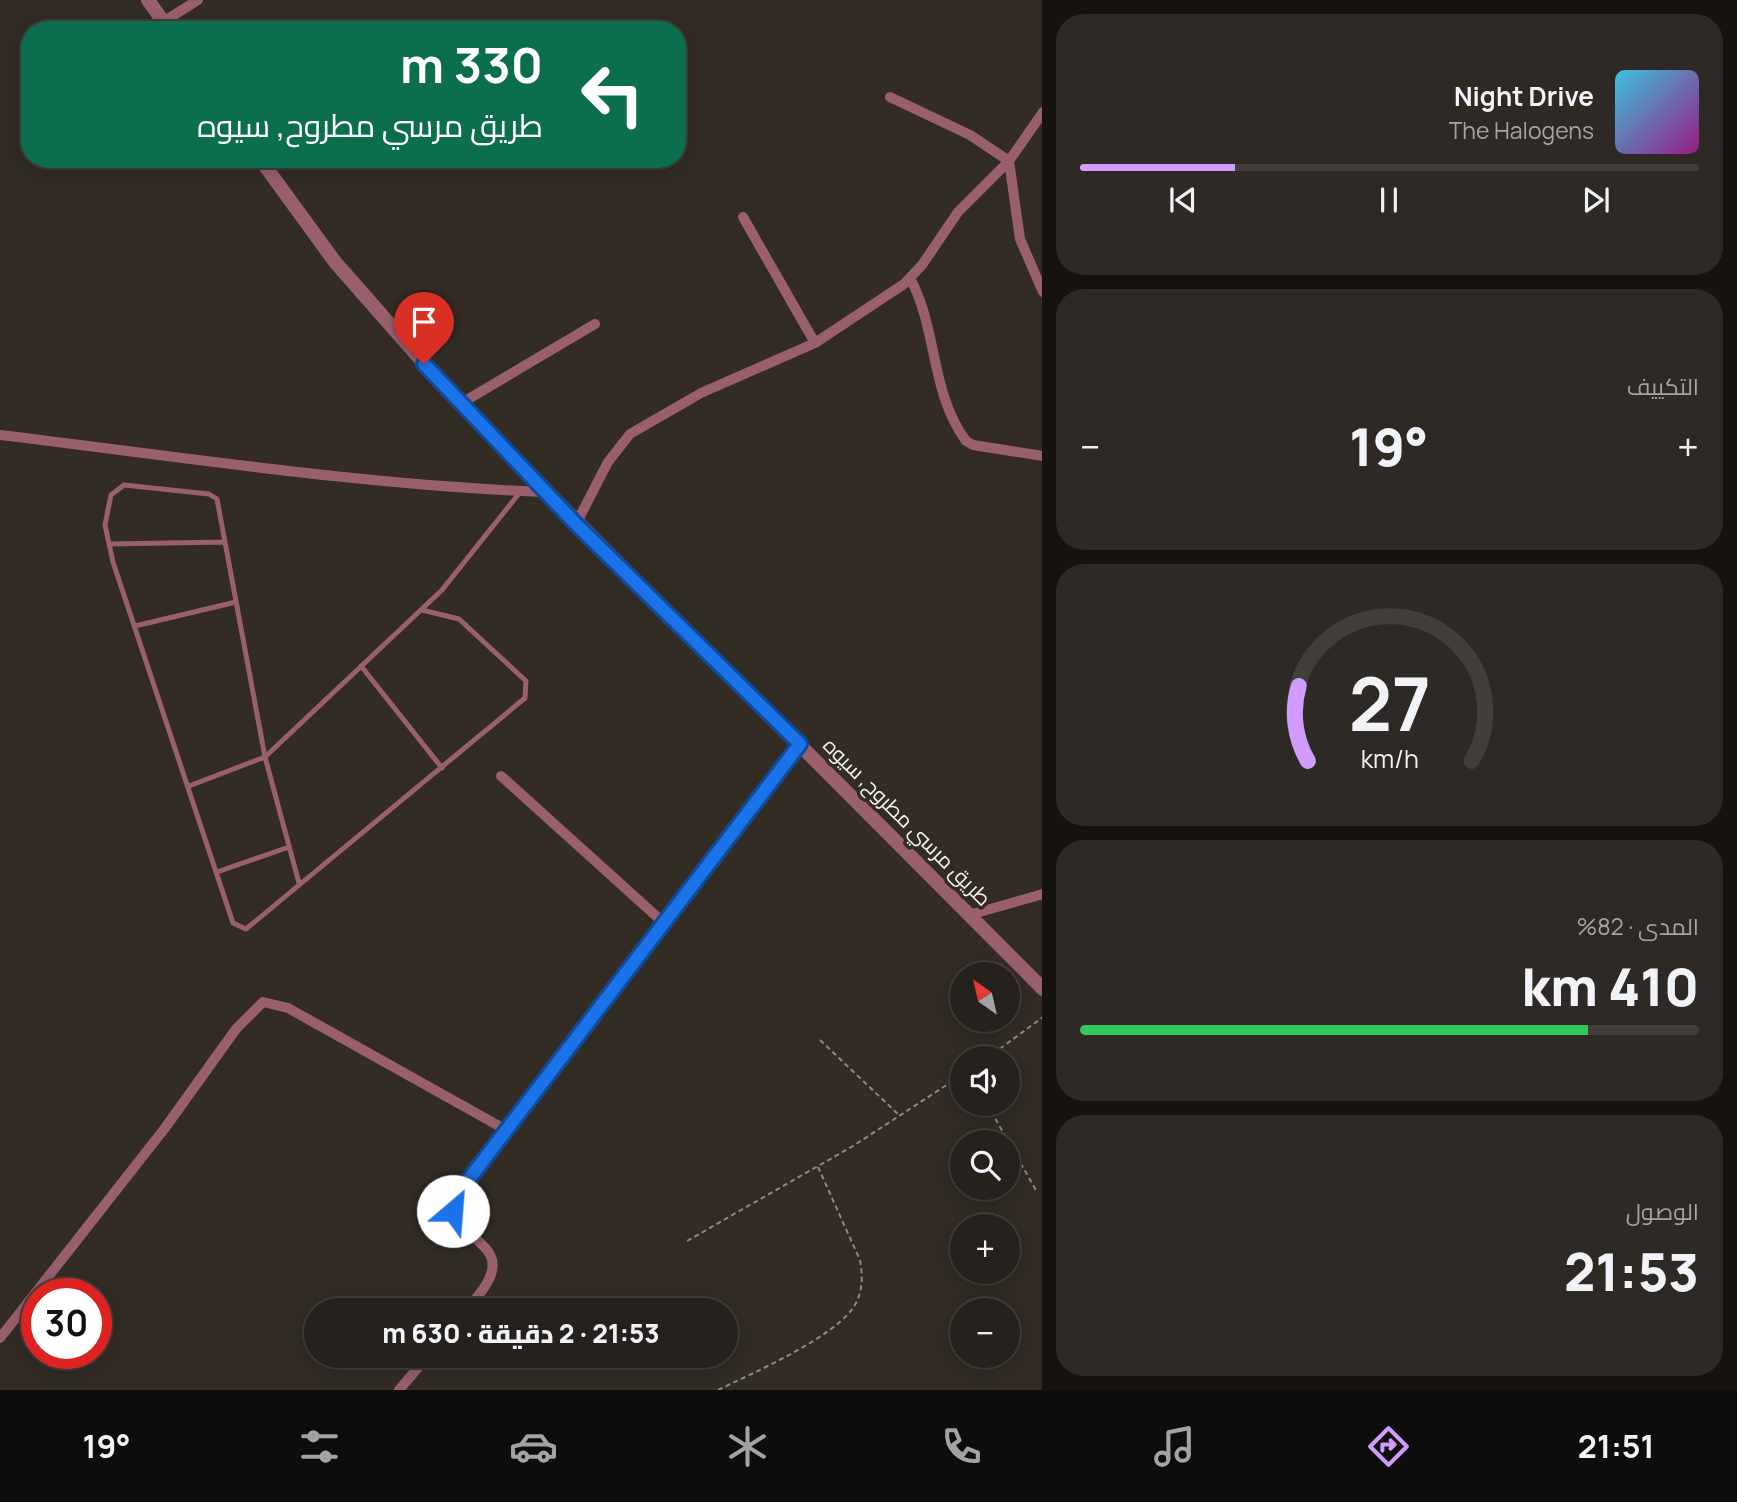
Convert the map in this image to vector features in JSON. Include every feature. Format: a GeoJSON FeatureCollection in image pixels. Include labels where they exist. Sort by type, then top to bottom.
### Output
{"type":"FeatureCollection","features":[{"type":"Feature","properties":{"kind":"street"},"geometry":{"type":"LineString","coordinates":[[148,0],[163,21]]}},
{"type":"Feature","properties":{"kind":"street"},"geometry":{"type":"LineString","coordinates":[[172,21],[198,0]]}},
{"type":"Feature","properties":{"kind":"street"},"geometry":{"type":"LineString","coordinates":[[890,97],[970,135],[1009,161],[1020,239],[1042,292]]}},
{"type":"Feature","properties":{"kind":"street"},"geometry":{"type":"LineString","coordinates":[[576,524],[608,462],[630,435],[701,393],[839,330],[910,278],[958,212],[1009,161],[1042,112]]}},
{"type":"Feature","properties":{"kind":"street","name":"طريق مرسي مطروح, سيوه"},"geometry":{"type":"LineString","coordinates":[[266,168],[334,262],[460,404],[576,524],[800,744],[1042,989]]}},
{"type":"Feature","properties":{"kind":"street"},"geometry":{"type":"LineString","coordinates":[[743,217],[815,343]]}},
{"type":"Feature","properties":{"kind":"street"},"geometry":{"type":"LineString","coordinates":[[910,278],[926,309],[938,382],[966,441],[973,445],[1042,456]]}},
{"type":"Feature","properties":{"kind":"street"},"geometry":{"type":"LineString","coordinates":[[460,404],[595,324]]}},
{"type":"Feature","properties":{"kind":"street"},"geometry":{"type":"LineString","coordinates":[[0,435],[326,477],[545,492]]}},
{"type":"Feature","properties":{"kind":"street"},"geometry":{"type":"LineString","coordinates":[[476,1298],[489,1281],[491,1265],[482,1243],[454,1217],[453,1206],[457,1195],[665,925],[800,744]]}},
{"type":"Feature","properties":{"kind":"street"},"geometry":{"type":"LineString","coordinates":[[501,776],[665,925]]}},
{"type":"Feature","properties":{"kind":"street"},"geometry":{"type":"LineString","coordinates":[[969,915],[1042,894]]}},
{"type":"Feature","properties":{"kind":"street"},"geometry":{"type":"LineString","coordinates":[[0,1338],[165,1128],[236,1029],[263,1002],[288,1008],[508,1131]]}},
{"type":"Feature","properties":{"kind":"street"},"geometry":{"type":"LineString","coordinates":[[399,1390],[418,1368]]}},
{"type":"Feature","properties":{"kind":"lane"},"geometry":{"type":"LineString","coordinates":[[299,883],[265,757],[217,499],[213,495],[124,485],[116,488],[107,503],[105,525],[109,544],[233,923],[241,929],[246,929],[525,698],[528,688],[526,681],[459,619],[422,610]]}},
{"type":"Feature","properties":{"kind":"lane"},"geometry":{"type":"LineString","coordinates":[[189,786],[265,757],[442,590],[521,491]]}},
{"type":"Feature","properties":{"kind":"lane"},"geometry":{"type":"LineString","coordinates":[[109,544],[225,542]]}},
{"type":"Feature","properties":{"kind":"lane"},"geometry":{"type":"LineString","coordinates":[[135,626],[236,602]]}},
{"type":"Feature","properties":{"kind":"lane"},"geometry":{"type":"LineString","coordinates":[[361,666],[442,768]]}},
{"type":"Feature","properties":{"kind":"lane"},"geometry":{"type":"LineString","coordinates":[[217,872],[289,846]]}},
{"type":"Feature","properties":{"kind":"path"},"geometry":{"type":"LineString","coordinates":[[1003,1046],[1042,1017]]}},
{"type":"Feature","properties":{"kind":"path"},"geometry":{"type":"LineString","coordinates":[[820,1041],[900,1116]]}},
{"type":"Feature","properties":{"kind":"path"},"geometry":{"type":"LineString","coordinates":[[687,1241],[818,1166],[950,1084]]}},
{"type":"Feature","properties":{"kind":"path"},"geometry":{"type":"LineString","coordinates":[[993,1116],[1037,1192]]}},
{"type":"Feature","properties":{"kind":"path"},"geometry":{"type":"LineString","coordinates":[[718,1390],[806,1344],[852,1308],[859,1295],[863,1276],[860,1260],[818,1166]]}},
{"type":"Feature","properties":{"kind":"route"},"geometry":{"type":"LineString","coordinates":[[424,364],[576,524],[800,744],[540,1090],[457,1195],[453,1211]]}}]}
